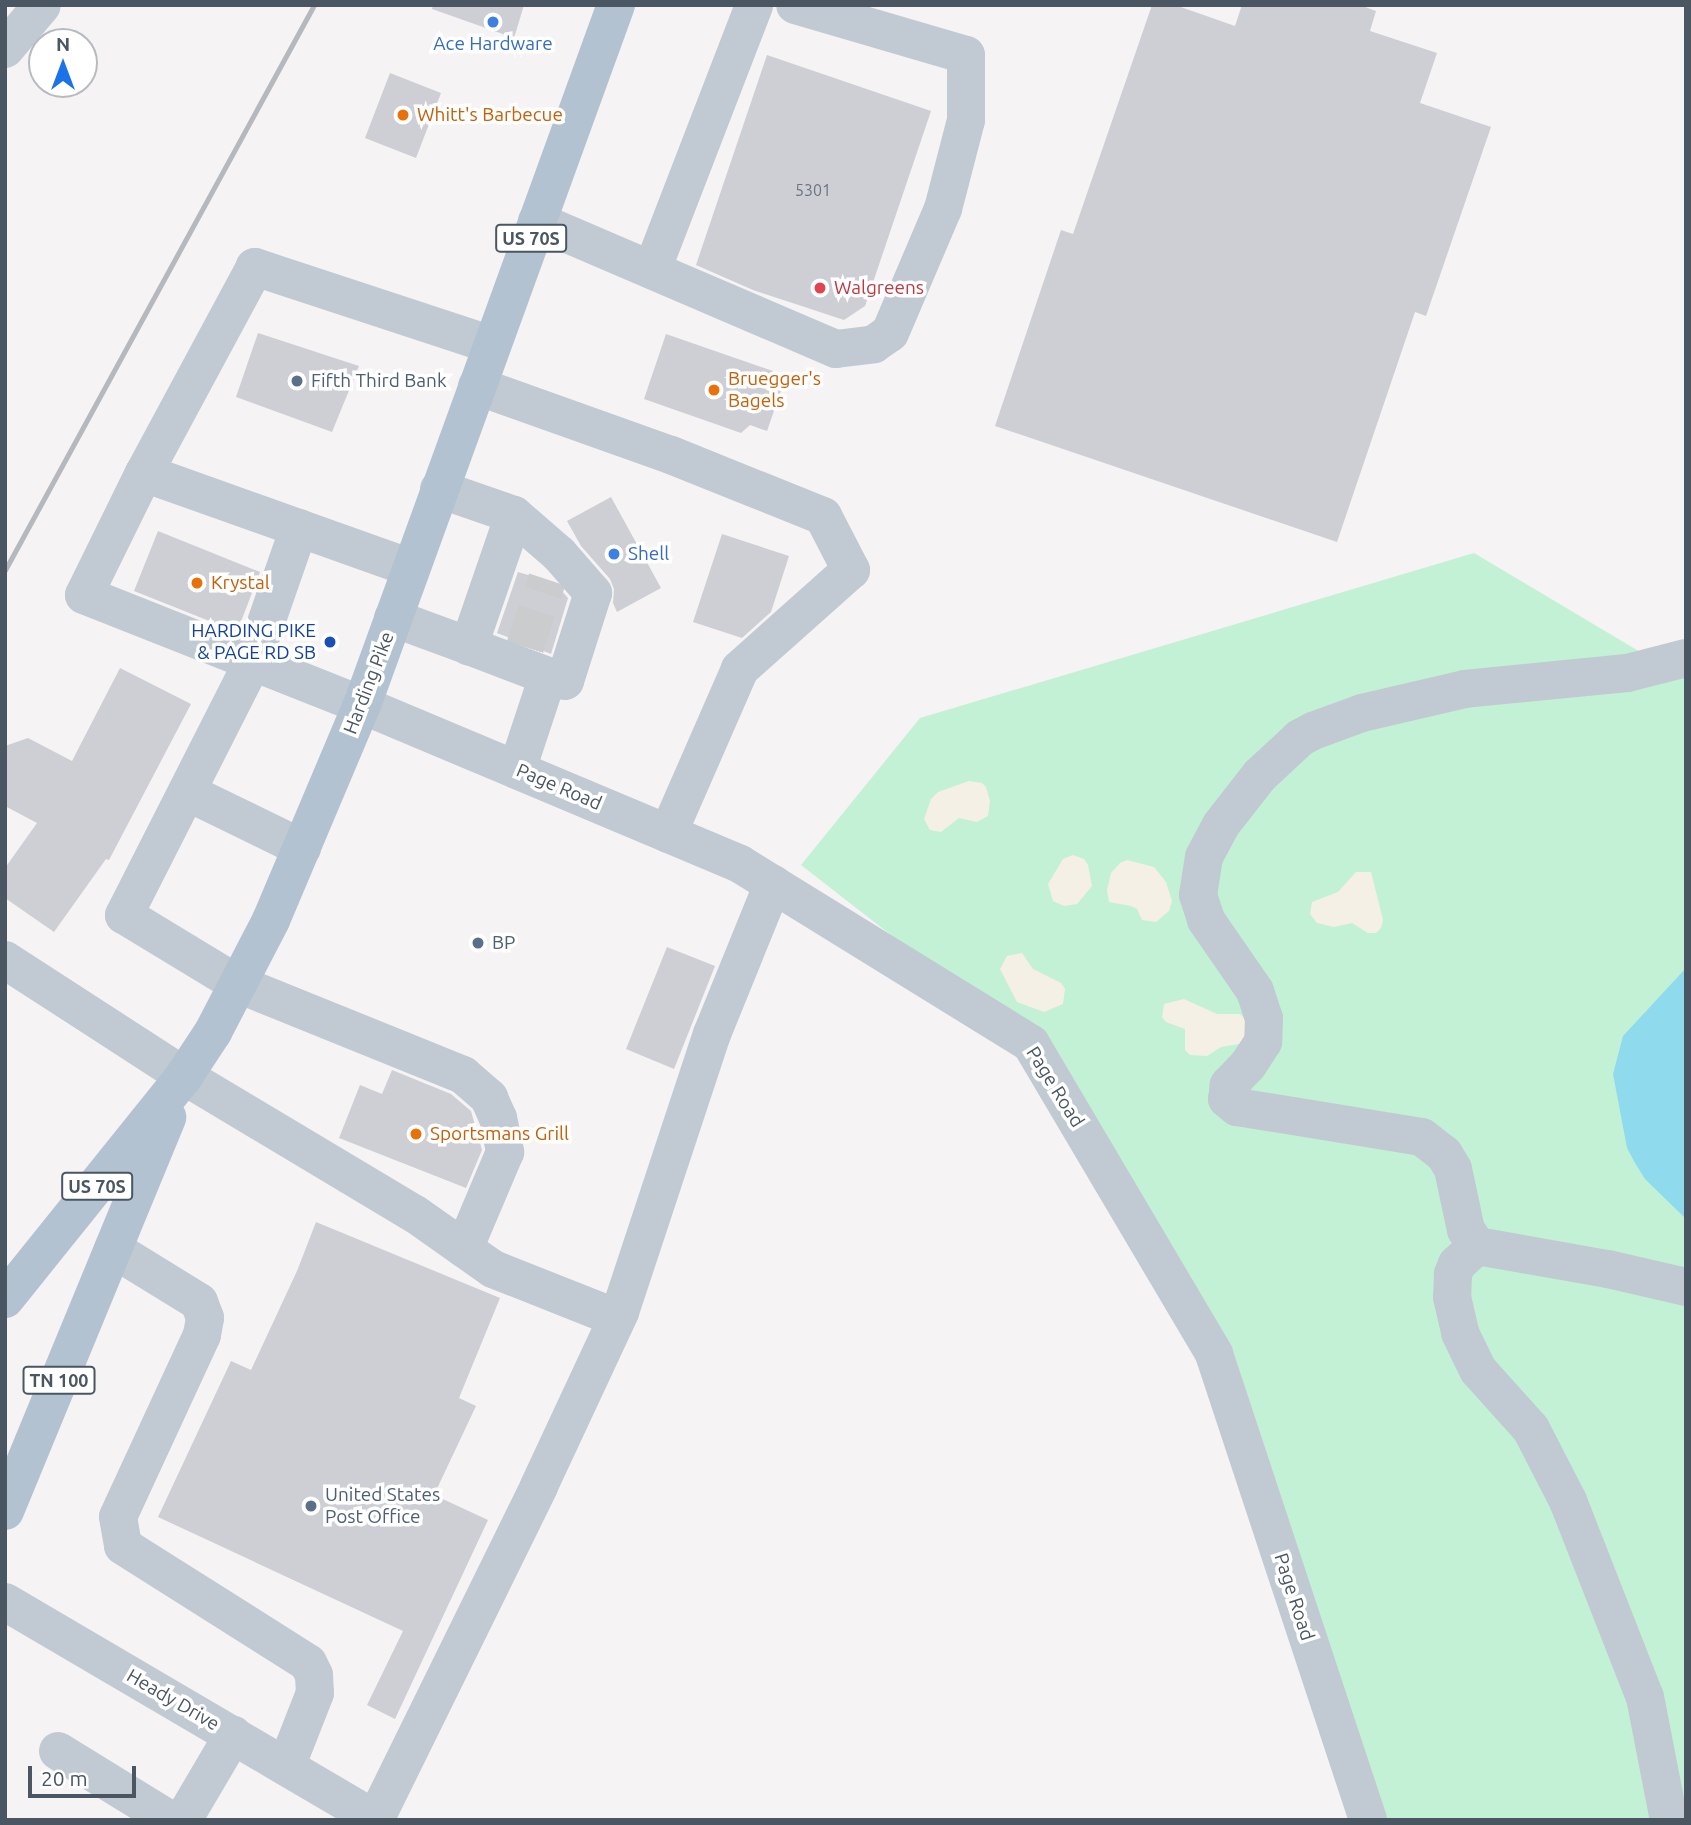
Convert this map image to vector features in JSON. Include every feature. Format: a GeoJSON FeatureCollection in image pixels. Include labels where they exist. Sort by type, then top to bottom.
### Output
{"type":"FeatureCollection","features":[{"type":"Feature","properties":{"kind":"main road","name":"Harding Pike"},"geometry":{"type":"LineString","coordinates":[[7,1296],[184,1076],[213,1032],[271,920],[362,705],[616,5]]}},
{"type":"Feature","properties":{"kind":"main road","name":"TN 100"},"geometry":{"type":"LineString","coordinates":[[5,1511],[184,1076]]}},
{"type":"Feature","properties":{"kind":"street"},"geometry":{"type":"LineString","coordinates":[[5,49],[42,5]]}},
{"type":"Feature","properties":{"kind":"street"},"geometry":{"type":"LineString","coordinates":[[652,270],[754,5]]}},
{"type":"Feature","properties":{"kind":"street"},"geometry":{"type":"LineString","coordinates":[[537,221],[836,349],[874,344],[890,333],[943,209],[966,120],[966,55],[842,12],[795,5]]}},
{"type":"Feature","properties":{"kind":"street"},"geometry":{"type":"LineString","coordinates":[[411,568],[144,473],[255,267],[492,345]]}},
{"type":"Feature","properties":{"kind":"street"},"geometry":{"type":"LineString","coordinates":[[477,386],[671,455],[823,516],[852,570],[740,669],[668,834]]}},
{"type":"Feature","properties":{"kind":"street","name":"Page Road"},"geometry":{"type":"LineString","coordinates":[[144,473],[84,595],[362,705],[740,864],[1031,1044],[1214,1354],[1368,1820]]}},
{"type":"Feature","properties":{"kind":"street"},"geometry":{"type":"LineString","coordinates":[[393,618],[469,646],[531,663],[565,681],[593,593],[553,567],[514,515],[439,489]]}},
{"type":"Feature","properties":{"kind":"street"},"geometry":{"type":"LineString","coordinates":[[469,646],[514,515]]}},
{"type":"Feature","properties":{"kind":"street"},"geometry":{"type":"LineString","coordinates":[[299,528],[252,663],[124,915],[238,984],[464,1075],[489,1098],[498,1118],[505,1152],[464,1249]]}},
{"type":"Feature","properties":{"kind":"street"},"geometry":{"type":"LineString","coordinates":[[1686,658],[1628,673],[1465,689],[1331,723],[1300,738],[1260,775],[1221,825],[1204,857],[1198,895],[1211,929],[1255,992],[1264,1018],[1263,1042],[1229,1085],[1227,1099],[1237,1107],[1250,1111],[1411,1135],[1434,1143],[1453,1169],[1466,1230],[1478,1246],[1608,1269],[1686,1287]]}},
{"type":"Feature","properties":{"kind":"street"},"geometry":{"type":"LineString","coordinates":[[517,769],[531,663]]}},
{"type":"Feature","properties":{"kind":"street"},"geometry":{"type":"LineString","coordinates":[[187,792],[302,848]]}},
{"type":"Feature","properties":{"kind":"street"},"geometry":{"type":"LineString","coordinates":[[375,1820],[533,1499],[617,1318],[712,1034],[773,884]]}},
{"type":"Feature","properties":{"kind":"street"},"geometry":{"type":"LineString","coordinates":[[5,960],[184,1076],[415,1214],[493,1269],[617,1318]]}},
{"type":"Feature","properties":{"kind":"street"},"geometry":{"type":"LineString","coordinates":[[1478,1246],[1457,1264],[1453,1274],[1452,1297],[1460,1333],[1478,1370],[1531,1429],[1568,1501],[1646,1697],[1669,1820]]}},
{"type":"Feature","properties":{"kind":"street"},"geometry":{"type":"LineString","coordinates":[[113,1249],[199,1302],[205,1318],[202,1335],[118,1517],[123,1546],[308,1663],[314,1675],[315,1693],[286,1767]]}},
{"type":"Feature","properties":{"kind":"street","name":"Heady Drive"},"geometry":{"type":"LineString","coordinates":[[5,1602],[375,1820]]}},
{"type":"Feature","properties":{"kind":"street"},"geometry":{"type":"LineString","coordinates":[[183,1820],[233,1735]]}},
{"type":"Feature","properties":{"kind":"street"},"geometry":{"type":"LineString","coordinates":[[58,1751],[170,1820]]}},
{"type":"Feature","properties":{"kind":"green space"},"geometry":{"type":"Polygon","coordinates":[[[1474,553],[1657,662],[1686,653],[1686,1820],[1368,1820],[1214,1354],[1031,1044],[801,865],[920,718],[1474,553]]]}},
{"type":"Feature","properties":{"kind":"sand"},"geometry":{"type":"Polygon","coordinates":[[[969,781],[982,783],[986,787],[990,801],[988,816],[977,822],[959,818],[941,832],[930,830],[924,819],[931,799],[938,792],[969,781]]]}},
{"type":"Feature","properties":{"kind":"sand"},"geometry":{"type":"Polygon","coordinates":[[[1073,855],[1084,859],[1088,865],[1092,886],[1077,904],[1064,906],[1053,901],[1048,884],[1063,859],[1073,855]]]}},
{"type":"Feature","properties":{"kind":"sand"},"geometry":{"type":"Polygon","coordinates":[[[1127,860],[1154,867],[1166,882],[1172,901],[1169,911],[1156,922],[1142,920],[1137,909],[1131,906],[1109,902],[1107,890],[1111,873],[1127,860]]]}},
{"type":"Feature","properties":{"kind":"sand"},"geometry":{"type":"Polygon","coordinates":[[[1356,872],[1371,872],[1383,920],[1381,928],[1376,933],[1368,933],[1352,923],[1334,927],[1317,923],[1310,914],[1312,902],[1338,892],[1356,872]]]}},
{"type":"Feature","properties":{"kind":"sand"},"geometry":{"type":"Polygon","coordinates":[[[1022,953],[1033,969],[1061,983],[1065,989],[1063,1004],[1044,1012],[1017,1002],[1000,969],[1007,956],[1022,953]]]}},
{"type":"Feature","properties":{"kind":"sand"},"geometry":{"type":"Polygon","coordinates":[[[1184,999],[1217,1014],[1240,1014],[1245,1019],[1246,1037],[1239,1044],[1221,1047],[1207,1056],[1190,1055],[1185,1050],[1185,1029],[1166,1022],[1162,1017],[1164,1004],[1184,999]]]}},
{"type":"Feature","properties":{"kind":"water"},"geometry":{"type":"Polygon","coordinates":[[[1686,968],[1686,1219],[1645,1179],[1627,1148],[1613,1074],[1623,1036],[1686,968]]]}},
{"type":"Feature","properties":{"kind":"building","name":"Ace Hardware"},"geometry":{"type":"Polygon","coordinates":[[[433,5],[524,5],[514,38],[432,9],[433,5]]]}},
{"type":"Feature","properties":{"kind":"building"},"geometry":{"type":"Polygon","coordinates":[[[1152,5],[1175,5],[1235,26],[1242,5],[1360,5],[1376,11],[1370,31],[1437,53],[1420,103],[1491,127],[1426,316],[1415,312],[1337,542],[995,426],[1061,230],[1073,234],[1152,5]]]}},
{"type":"Feature","properties":{"kind":"building","name":"Walgreens"},"geometry":{"type":"Polygon","coordinates":[[[767,55],[931,111],[865,306],[844,320],[753,290],[696,265],[767,55]]]}},
{"type":"Feature","properties":{"kind":"building","name":"Whitt's Barbecue"},"geometry":{"type":"Polygon","coordinates":[[[390,73],[441,93],[416,158],[365,138],[390,73]]]}},
{"type":"Feature","properties":{"kind":"building","name":"Fifth Third Bank"},"geometry":{"type":"Polygon","coordinates":[[[258,333],[359,366],[332,432],[236,397],[258,333]]]}},
{"type":"Feature","properties":{"kind":"building","name":"Bruegger's Bagels"},"geometry":{"type":"Polygon","coordinates":[[[666,334],[773,371],[771,378],[784,382],[767,431],[750,425],[741,433],[644,399],[666,334]]]}},
{"type":"Feature","properties":{"kind":"building","name":"Shell"},"geometry":{"type":"Polygon","coordinates":[[[611,497],[661,588],[617,612],[610,579],[581,546],[567,521],[611,497]]]}},
{"type":"Feature","properties":{"kind":"building","name":"Krystal"},"geometry":{"type":"Polygon","coordinates":[[[158,531],[260,572],[237,632],[134,591],[158,531]]]}},
{"type":"Feature","properties":{"kind":"building"},"geometry":{"type":"Polygon","coordinates":[[[722,534],[789,556],[771,612],[742,638],[693,622],[722,534]]]}},
{"type":"Feature","properties":{"kind":"building","name":"Shell"},"geometry":{"type":"Polygon","coordinates":[[[518,572],[555,583],[568,598],[551,654],[497,633],[518,572]]]}},
{"type":"Feature","properties":{"kind":"building"},"geometry":{"type":"Polygon","coordinates":[[[120,668],[191,704],[109,860],[106,859],[54,932],[5,898],[5,868],[37,823],[5,806],[5,746],[28,738],[72,761],[120,668]]]}},
{"type":"Feature","properties":{"kind":"building"},"geometry":{"type":"Polygon","coordinates":[[[667,947],[715,966],[674,1069],[626,1049],[667,947]]]}},
{"type":"Feature","properties":{"kind":"building","name":"Sportsmans Grill"},"geometry":{"type":"Polygon","coordinates":[[[392,1070],[451,1094],[471,1111],[482,1150],[466,1188],[339,1138],[360,1085],[382,1094],[392,1070]]]}},
{"type":"Feature","properties":{"kind":"building","name":"United States Post Office"},"geometry":{"type":"Polygon","coordinates":[[[316,1222],[500,1298],[459,1398],[476,1406],[434,1495],[488,1520],[395,1719],[367,1705],[403,1631],[158,1517],[231,1361],[251,1370],[297,1271],[316,1222]]]}},
{"type":"Feature","properties":{"kind":"tunnel"},"geometry":{"type":"LineString","coordinates":[[525,647],[547,580]]}},
{"type":"Feature","properties":{"kind":"railway"},"geometry":{"type":"LineString","coordinates":[[5,570],[314,5]]}},
{"type":"Feature","properties":{"kind":"place","name":"Ace Hardware"},"geometry":{"type":"Point","coordinates":[493,22]}},
{"type":"Feature","properties":{"kind":"place","name":"Whitt's Barbecue"},"geometry":{"type":"Point","coordinates":[403,115]}},
{"type":"Feature","properties":{"kind":"place","name":"Walgreens"},"geometry":{"type":"Point","coordinates":[820,288]}},
{"type":"Feature","properties":{"kind":"place","name":"Fifth Third Bank"},"geometry":{"type":"Point","coordinates":[297,381]}},
{"type":"Feature","properties":{"kind":"place","name":"Bruegger's Bagels"},"geometry":{"type":"Point","coordinates":[714,390]}},
{"type":"Feature","properties":{"kind":"place","name":"Shell"},"geometry":{"type":"Point","coordinates":[614,554]}},
{"type":"Feature","properties":{"kind":"place","name":"Krystal"},"geometry":{"type":"Point","coordinates":[197,583]}},
{"type":"Feature","properties":{"kind":"place","name":"HARDING PIKE & PAGE RD SB"},"geometry":{"type":"Point","coordinates":[330,642]}},
{"type":"Feature","properties":{"kind":"place","name":"BP"},"geometry":{"type":"Point","coordinates":[478,943]}},
{"type":"Feature","properties":{"kind":"place","name":"Sportsmans Grill"},"geometry":{"type":"Point","coordinates":[416,1134]}},
{"type":"Feature","properties":{"kind":"place","name":"United States Post Office"},"geometry":{"type":"Point","coordinates":[311,1506]}}]}
